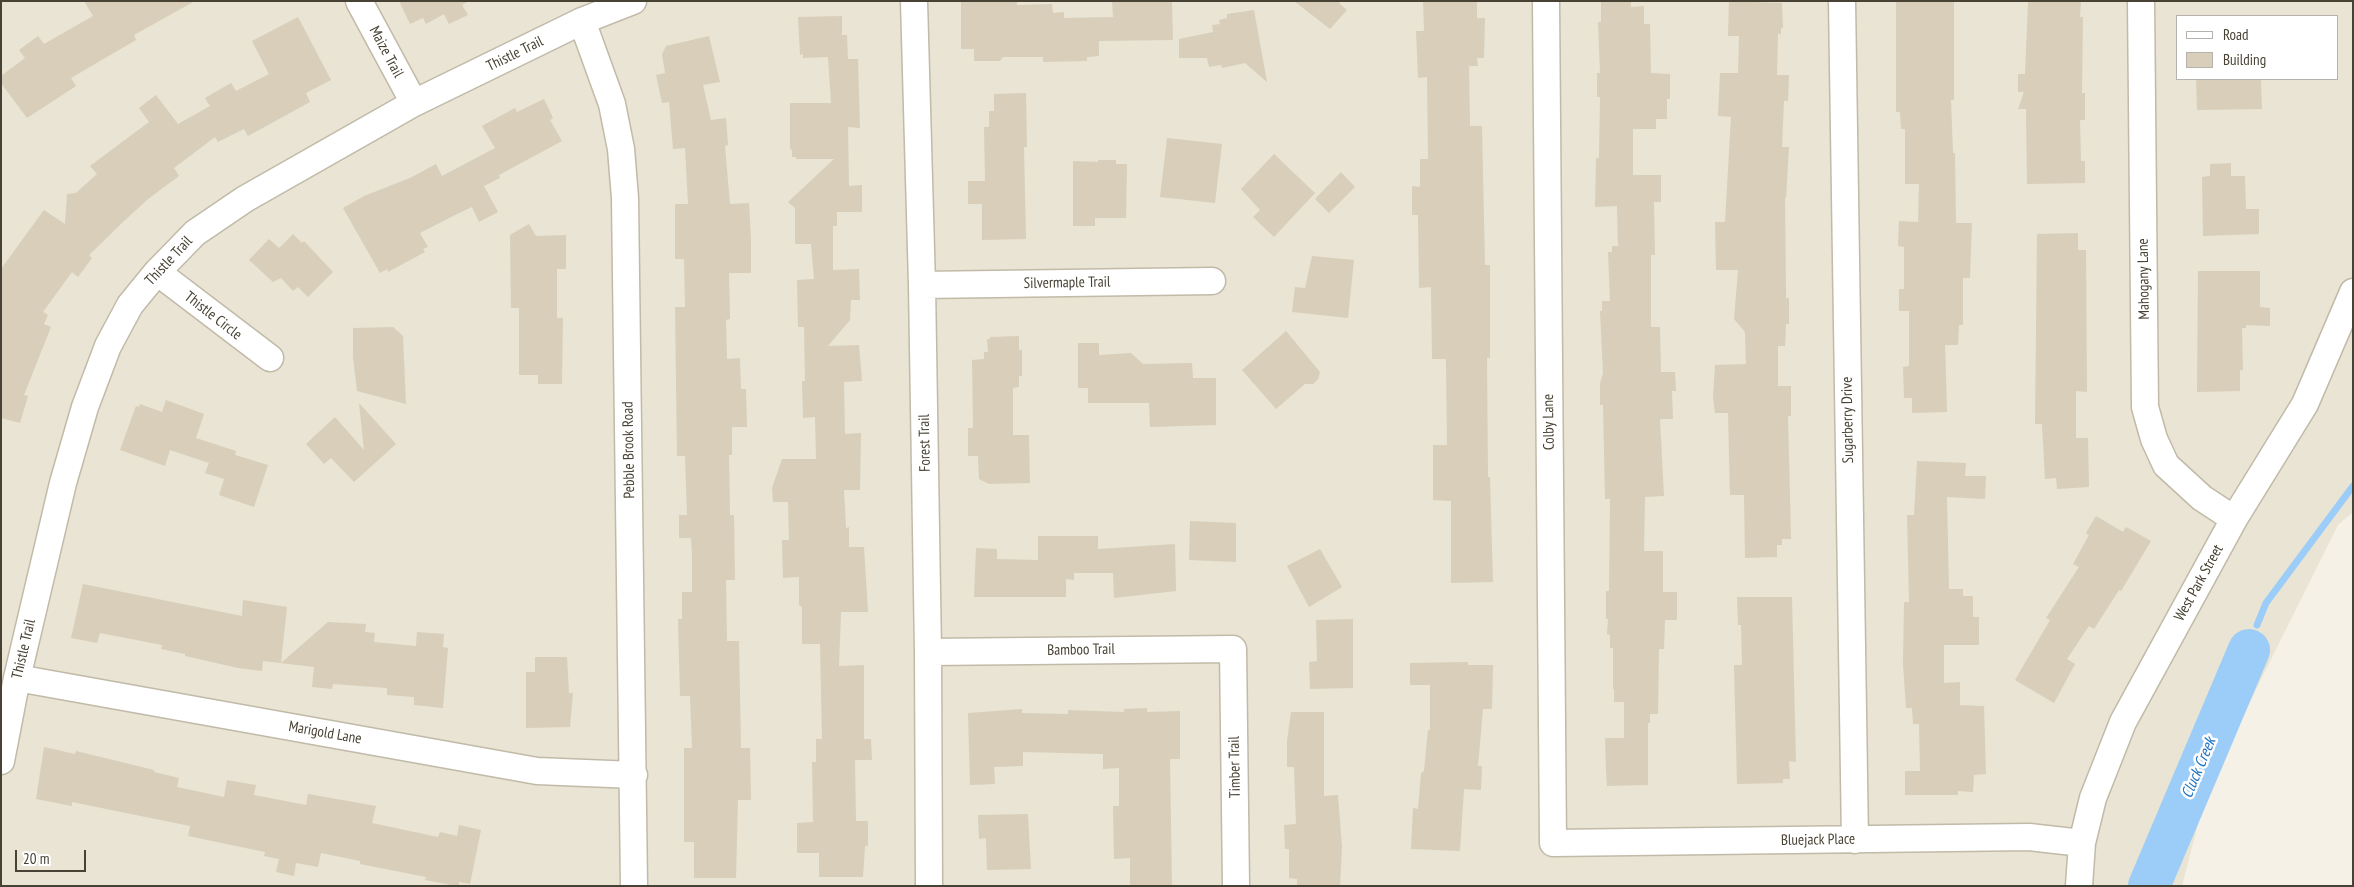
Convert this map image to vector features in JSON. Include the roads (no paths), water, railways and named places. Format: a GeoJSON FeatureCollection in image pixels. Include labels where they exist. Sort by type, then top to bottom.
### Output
{"type":"FeatureCollection","features":[{"type":"Feature","properties":{"kind":"street","name":"Maize Trail"},"geometry":{"type":"LineString","coordinates":[[358,1],[414,103]]}},
{"type":"Feature","properties":{"kind":"street","name":"Thistle Trail"},"geometry":{"type":"LineString","coordinates":[[1,761],[17,678],[63,483],[85,406],[108,346],[130,305],[195,233],[245,199],[414,103],[582,21],[633,1]]}},
{"type":"Feature","properties":{"kind":"street","name":"Forest Trail"},"geometry":{"type":"LineString","coordinates":[[914,1],[922,285],[928,652],[929,886]]}},
{"type":"Feature","properties":{"kind":"street","name":"Colby Lane"},"geometry":{"type":"LineString","coordinates":[[1546,1],[1553,843]]}},
{"type":"Feature","properties":{"kind":"street","name":"Sugarberry Drive"},"geometry":{"type":"LineString","coordinates":[[1842,1],[1855,840]]}},
{"type":"Feature","properties":{"kind":"street","name":"Mahogany Lane"},"geometry":{"type":"LineString","coordinates":[[2141,1],[2145,408],[2154,439],[2166,466],[2202,498],[2234,518]]}},
{"type":"Feature","properties":{"kind":"street","name":"Pebble Brook Road"},"geometry":{"type":"LineString","coordinates":[[582,21],[612,104],[622,149],[625,198],[634,886]]}},
{"type":"Feature","properties":{"kind":"street","name":"Thistle Circle"},"geometry":{"type":"LineString","coordinates":[[158,272],[270,358]]}},
{"type":"Feature","properties":{"kind":"street","name":"Silvermaple Trail"},"geometry":{"type":"LineString","coordinates":[[922,285],[1212,281]]}},
{"type":"Feature","properties":{"kind":"street","name":"West Park Street"},"geometry":{"type":"LineString","coordinates":[[2079,886],[2082,843],[2093,798],[2123,722],[2234,518],[2306,404],[2353,292]]}},
{"type":"Feature","properties":{"kind":"street","name":"Bamboo Trail"},"geometry":{"type":"LineString","coordinates":[[928,652],[1234,649]]}},
{"type":"Feature","properties":{"kind":"street","name":"Timber Trail"},"geometry":{"type":"LineString","coordinates":[[1234,649],[1236,886]]}},
{"type":"Feature","properties":{"kind":"street","name":"Marigold Lane"},"geometry":{"type":"LineString","coordinates":[[17,678],[537,771],[634,775]]}},
{"type":"Feature","properties":{"kind":"street","name":"Bluejack Place"},"geometry":{"type":"LineString","coordinates":[[1553,843],[2029,837],[2082,843]]}},
{"type":"Feature","properties":{"kind":"waterway","name":"Cluck Creek"},"geometry":{"type":"LineString","coordinates":[[2257,625],[2266,603],[2353,486]]}},
{"type":"Feature","properties":{"kind":"waterway","name":"Cluck Creek"},"geometry":{"type":"LineString","coordinates":[[2149,886],[2249,650]]}}]}
